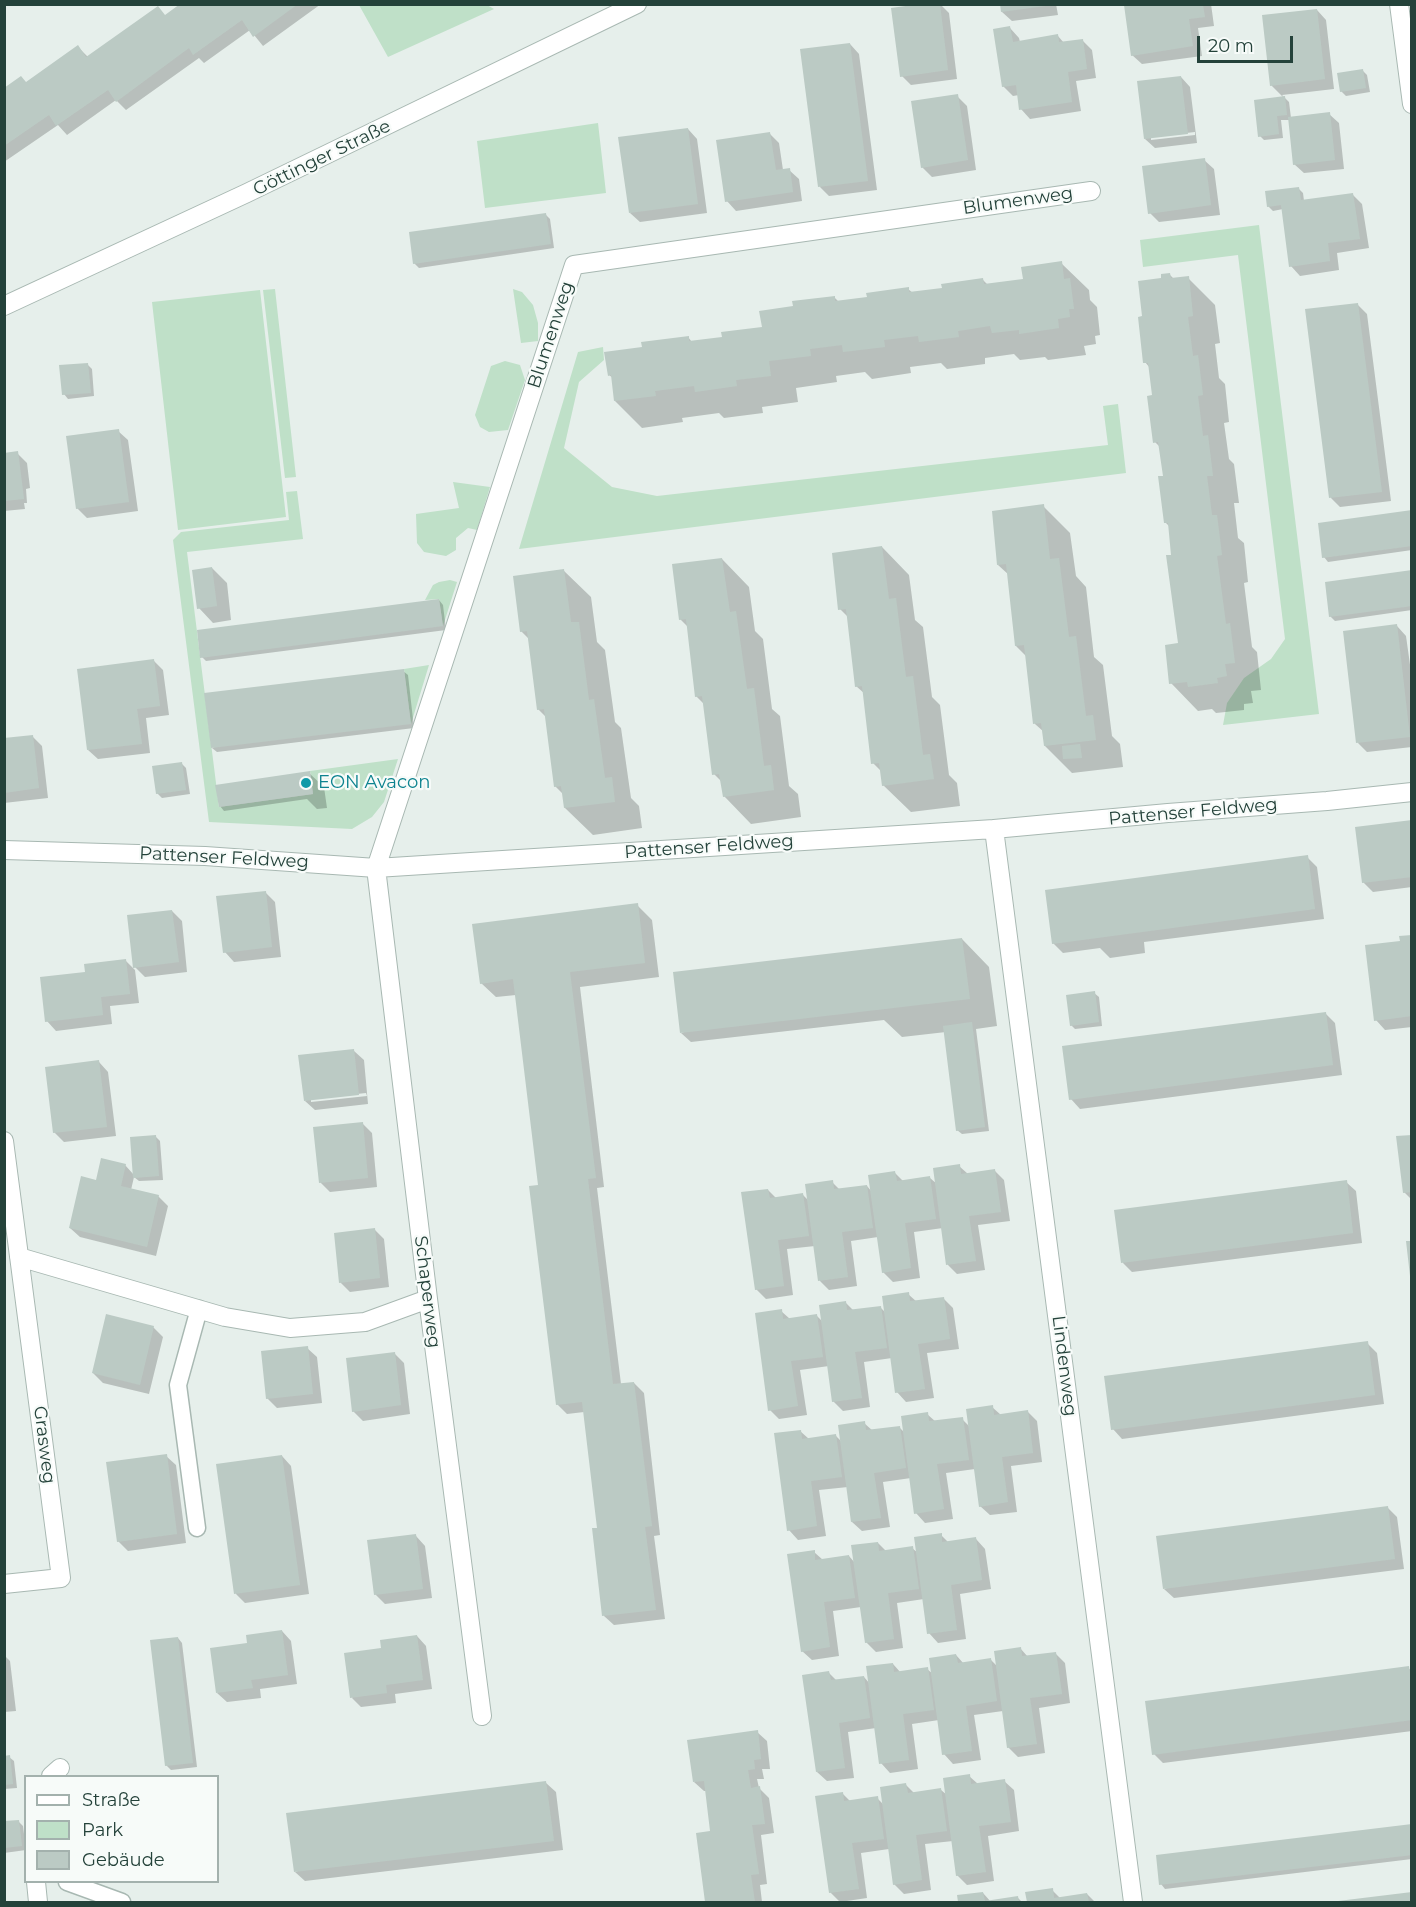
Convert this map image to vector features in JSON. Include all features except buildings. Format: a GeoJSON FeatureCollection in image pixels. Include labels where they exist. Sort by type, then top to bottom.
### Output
{"type":"FeatureCollection","features":[{"type":"Feature","properties":{"kind":"street","name":"Göttinger Straße"},"geometry":{"type":"LineString","coordinates":[[4,306],[248,193],[636,4]]}},
{"type":"Feature","properties":{"kind":"street"},"geometry":{"type":"LineString","coordinates":[[1399,4],[1412,104]]}},
{"type":"Feature","properties":{"kind":"street","name":"Blumenweg"},"geometry":{"type":"LineString","coordinates":[[376,867],[574,265],[1091,191]]}},
{"type":"Feature","properties":{"kind":"street","name":"Pattenser Feldweg"},"geometry":{"type":"LineString","coordinates":[[4,850],[205,856],[376,867],[994,830],[1412,792]]}},
{"type":"Feature","properties":{"kind":"street","name":"Lindenweg"},"geometry":{"type":"LineString","coordinates":[[994,830],[1133,1902]]}},
{"type":"Feature","properties":{"kind":"street","name":"Schaperweg"},"geometry":{"type":"LineString","coordinates":[[376,867],[428,1299],[482,1716]]}},
{"type":"Feature","properties":{"kind":"street","name":"Grasweg"},"geometry":{"type":"LineString","coordinates":[[4,1141],[61,1578],[4,1584]]}},
{"type":"Feature","properties":{"kind":"street"},"geometry":{"type":"LineString","coordinates":[[19,1257],[225,1317],[290,1328],[365,1322],[428,1299]]}},
{"type":"Feature","properties":{"kind":"street"},"geometry":{"type":"LineString","coordinates":[[36,1883],[38,1902]]}},
{"type":"Feature","properties":{"kind":"lane"},"geometry":{"type":"LineString","coordinates":[[197,1528],[178,1385],[199,1309]]}},
{"type":"Feature","properties":{"kind":"lane"},"geometry":{"type":"LineString","coordinates":[[72,1883],[122,1902]]}},
{"type":"Feature","properties":{"kind":"green space"},"geometry":{"type":"Polygon","coordinates":[[[359,5],[487,5],[494,9],[388,57],[359,5]]]}},
{"type":"Feature","properties":{"kind":"green space"},"geometry":{"type":"Polygon","coordinates":[[[598,123],[606,193],[485,208],[477,141],[598,123]]]}},
{"type":"Feature","properties":{"kind":"green space"},"geometry":{"type":"Polygon","coordinates":[[[1259,225],[1319,714],[1223,725],[1227,703],[1244,678],[1271,659],[1285,639],[1238,255],[1143,267],[1140,240],[1259,225]]]}},
{"type":"Feature","properties":{"kind":"green space"},"geometry":{"type":"Polygon","coordinates":[[[275,289],[296,477],[285,478],[263,290],[275,289]]]}},
{"type":"Feature","properties":{"kind":"green space"},"geometry":{"type":"Polygon","coordinates":[[[513,289],[522,292],[533,305],[538,323],[538,341],[521,343],[513,289]]]}},
{"type":"Feature","properties":{"kind":"green space"},"geometry":{"type":"Polygon","coordinates":[[[260,290],[286,517],[178,530],[152,302],[260,290]]]}},
{"type":"Feature","properties":{"kind":"green space"},"geometry":{"type":"Polygon","coordinates":[[[603,347],[604,360],[579,382],[564,448],[612,487],[657,496],[1108,445],[1103,406],[1118,404],[1126,473],[519,549],[578,352],[603,347]]]}},
{"type":"Feature","properties":{"kind":"green space"},"geometry":{"type":"Polygon","coordinates":[[[505,361],[520,365],[525,380],[508,430],[489,432],[480,427],[475,415],[491,366],[505,361]]]}},
{"type":"Feature","properties":{"kind":"green space"},"geometry":{"type":"Polygon","coordinates":[[[453,482],[490,487],[477,530],[468,528],[456,538],[456,550],[446,556],[424,552],[417,543],[416,514],[459,508],[453,482]]]}},
{"type":"Feature","properties":{"kind":"green space"},"geometry":{"type":"Polygon","coordinates":[[[297,491],[303,539],[187,552],[219,807],[313,794],[310,771],[398,759],[384,802],[372,817],[352,829],[209,822],[173,540],[181,532],[289,520],[286,492],[297,491]]]}},
{"type":"Feature","properties":{"kind":"green space"},"geometry":{"type":"Polygon","coordinates":[[[450,580],[457,582],[443,626],[439,599],[425,600],[433,585],[450,580]]]}},
{"type":"Feature","properties":{"kind":"green space"},"geometry":{"type":"Polygon","coordinates":[[[429,665],[411,724],[404,669],[429,665]]]}},
{"type":"Feature","properties":{"kind":"place","name":"EON Avacon"},"geometry":{"type":"Point","coordinates":[306,783]}}]}
